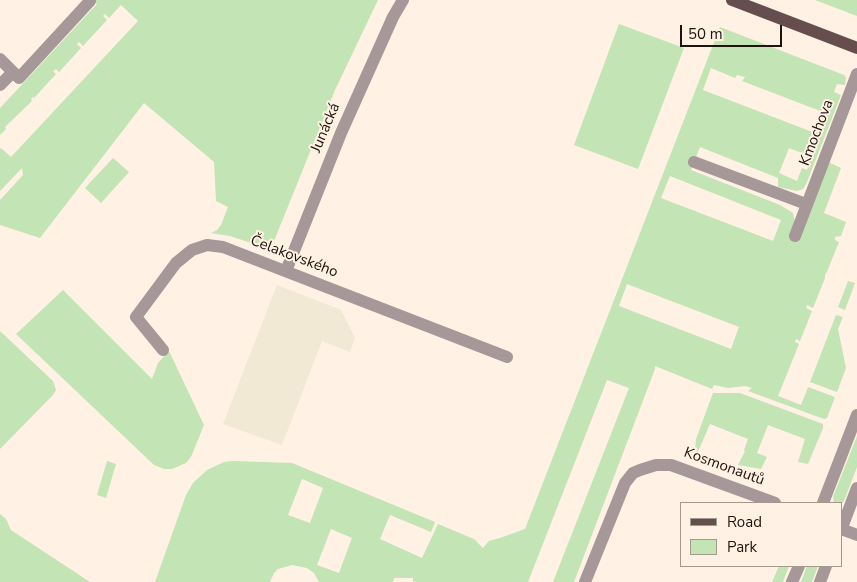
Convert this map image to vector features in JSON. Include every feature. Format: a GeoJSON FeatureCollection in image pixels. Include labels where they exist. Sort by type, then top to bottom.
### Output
{"type":"FeatureCollection","features":[{"type":"Feature","properties":{"kind":"main road"},"geometry":{"type":"LineString","coordinates":[[732,0],[857,48]]}},
{"type":"Feature","properties":{"kind":"street","name":"Junácká"},"geometry":{"type":"LineString","coordinates":[[286,271],[341,133],[393,17],[403,0]]}},
{"type":"Feature","properties":{"kind":"street"},"geometry":{"type":"LineString","coordinates":[[0,59],[19,78],[90,1]]}},
{"type":"Feature","properties":{"kind":"street"},"geometry":{"type":"LineString","coordinates":[[0,85],[13,72]]}},
{"type":"Feature","properties":{"kind":"street","name":"Kmochova"},"geometry":{"type":"LineString","coordinates":[[795,236],[857,74]]}},
{"type":"Feature","properties":{"kind":"street"},"geometry":{"type":"LineString","coordinates":[[694,162],[806,204]]}},
{"type":"Feature","properties":{"kind":"street","name":"Čelakovského"},"geometry":{"type":"LineString","coordinates":[[163,350],[136,317],[176,263],[192,250],[207,245],[223,247],[507,357]]}},
{"type":"Feature","properties":{"kind":"street"},"geometry":{"type":"LineString","coordinates":[[823,502],[857,415]]}},
{"type":"Feature","properties":{"kind":"street","name":"Kosmonautů"},"geometry":{"type":"LineString","coordinates":[[585,582],[624,483],[633,473],[640,470],[656,465],[671,465],[772,502]]}},
{"type":"Feature","properties":{"kind":"street"},"geometry":{"type":"LineString","coordinates":[[842,526],[857,488]]}},
{"type":"Feature","properties":{"kind":"street"},"geometry":{"type":"LineString","coordinates":[[842,529],[857,535]]}},
{"type":"Feature","properties":{"kind":"street"},"geometry":{"type":"LineString","coordinates":[[792,582],[799,567]]}},
{"type":"Feature","properties":{"kind":"street"},"geometry":{"type":"LineString","coordinates":[[820,582],[826,567]]}},
{"type":"Feature","properties":{"kind":"shaded area"},"geometry":{"type":"Polygon","coordinates":[[[277,285],[341,310],[355,338],[350,352],[322,341],[282,445],[223,424],[277,285]]]}},
{"type":"Feature","properties":{"kind":"green space"},"geometry":{"type":"Polygon","coordinates":[[[92,0],[378,0],[335,90],[272,246],[269,249],[230,236],[211,233],[221,225],[228,207],[216,201],[214,162],[144,103],[40,238],[0,225],[0,200],[23,175],[22,168],[0,191],[0,149],[11,157],[138,21],[121,5],[109,18],[105,14],[103,16],[107,20],[83,46],[79,42],[77,44],[81,48],[59,72],[56,69],[53,71],[56,74],[5,127],[6,129],[0,135],[0,108],[97,4],[92,0]]]}},
{"type":"Feature","properties":{"kind":"green space"},"geometry":{"type":"Polygon","coordinates":[[[815,0],[857,0],[857,16],[815,0]]]}},
{"type":"Feature","properties":{"kind":"green space"},"geometry":{"type":"Polygon","coordinates":[[[619,24],[684,48],[638,169],[574,145],[619,24]]]}},
{"type":"Feature","properties":{"kind":"green space"},"geometry":{"type":"Polygon","coordinates":[[[720,27],[844,75],[846,78],[845,85],[837,84],[834,92],[841,95],[803,189],[797,191],[778,187],[778,178],[700,147],[691,170],[780,205],[793,213],[795,222],[828,162],[841,168],[824,213],[846,222],[841,236],[835,237],[835,240],[839,242],[813,308],[807,305],[806,308],[812,311],[800,341],[796,339],[795,342],[799,344],[778,396],[801,405],[808,387],[835,397],[827,418],[824,419],[748,391],[752,388],[746,386],[728,388],[714,385],[712,389],[655,366],[574,582],[553,582],[629,388],[607,380],[528,582],[413,582],[413,578],[394,578],[393,582],[319,582],[314,573],[307,568],[292,565],[278,569],[270,582],[155,582],[186,495],[193,483],[207,470],[224,462],[292,463],[435,522],[431,532],[390,515],[380,539],[422,558],[438,524],[474,539],[483,548],[489,541],[525,529],[720,27]],[[711,68],[703,90],[815,133],[823,112],[742,81],[745,77],[737,75],[735,78],[711,68]],[[789,148],[779,173],[797,181],[802,168],[807,170],[809,165],[805,163],[807,155],[789,148]],[[670,176],[661,198],[773,241],[781,220],[670,176]],[[627,284],[619,306],[731,349],[739,327],[627,284]],[[302,479],[288,515],[310,523],[323,488],[302,479]],[[331,529],[317,565],[339,573],[352,538],[331,529]]]}},
{"type":"Feature","properties":{"kind":"green space"},"geometry":{"type":"Polygon","coordinates":[[[113,158],[129,172],[101,203],[85,188],[113,158]]]}},
{"type":"Feature","properties":{"kind":"green space"},"geometry":{"type":"Polygon","coordinates":[[[848,281],[855,283],[845,310],[838,307],[848,281]]]}},
{"type":"Feature","properties":{"kind":"green space"},"geometry":{"type":"Polygon","coordinates":[[[63,290],[152,379],[158,363],[169,351],[204,425],[191,457],[186,463],[172,469],[164,469],[154,465],[16,334],[63,290]]]}},
{"type":"Feature","properties":{"kind":"green space"},"geometry":{"type":"Polygon","coordinates":[[[836,315],[843,317],[838,329],[846,368],[837,392],[810,382],[836,315]]]}},
{"type":"Feature","properties":{"kind":"green space"},"geometry":{"type":"Polygon","coordinates":[[[0,331],[53,381],[56,390],[0,449],[0,331]]]}},
{"type":"Feature","properties":{"kind":"green space"},"geometry":{"type":"Polygon","coordinates":[[[713,393],[740,393],[823,424],[808,464],[798,462],[805,439],[768,425],[757,453],[767,457],[761,469],[738,465],[745,451],[748,439],[710,424],[697,454],[695,449],[696,439],[713,393]]]}},
{"type":"Feature","properties":{"kind":"green space"},"geometry":{"type":"Polygon","coordinates":[[[857,436],[857,467],[844,501],[842,503],[834,502],[833,497],[857,436]]]}},
{"type":"Feature","properties":{"kind":"green space"},"geometry":{"type":"Polygon","coordinates":[[[107,461],[116,464],[106,498],[97,495],[107,461]]]}},
{"type":"Feature","properties":{"kind":"green space"},"geometry":{"type":"Polygon","coordinates":[[[0,514],[6,519],[11,530],[90,582],[0,582],[0,514]]]}},
{"type":"Feature","properties":{"kind":"green space"},"geometry":{"type":"Polygon","coordinates":[[[779,567],[789,567],[783,582],[772,582],[779,567]]]}},
{"type":"Feature","properties":{"kind":"green space"},"geometry":{"type":"Polygon","coordinates":[[[807,567],[818,567],[812,582],[801,582],[807,567]]]}}]}
